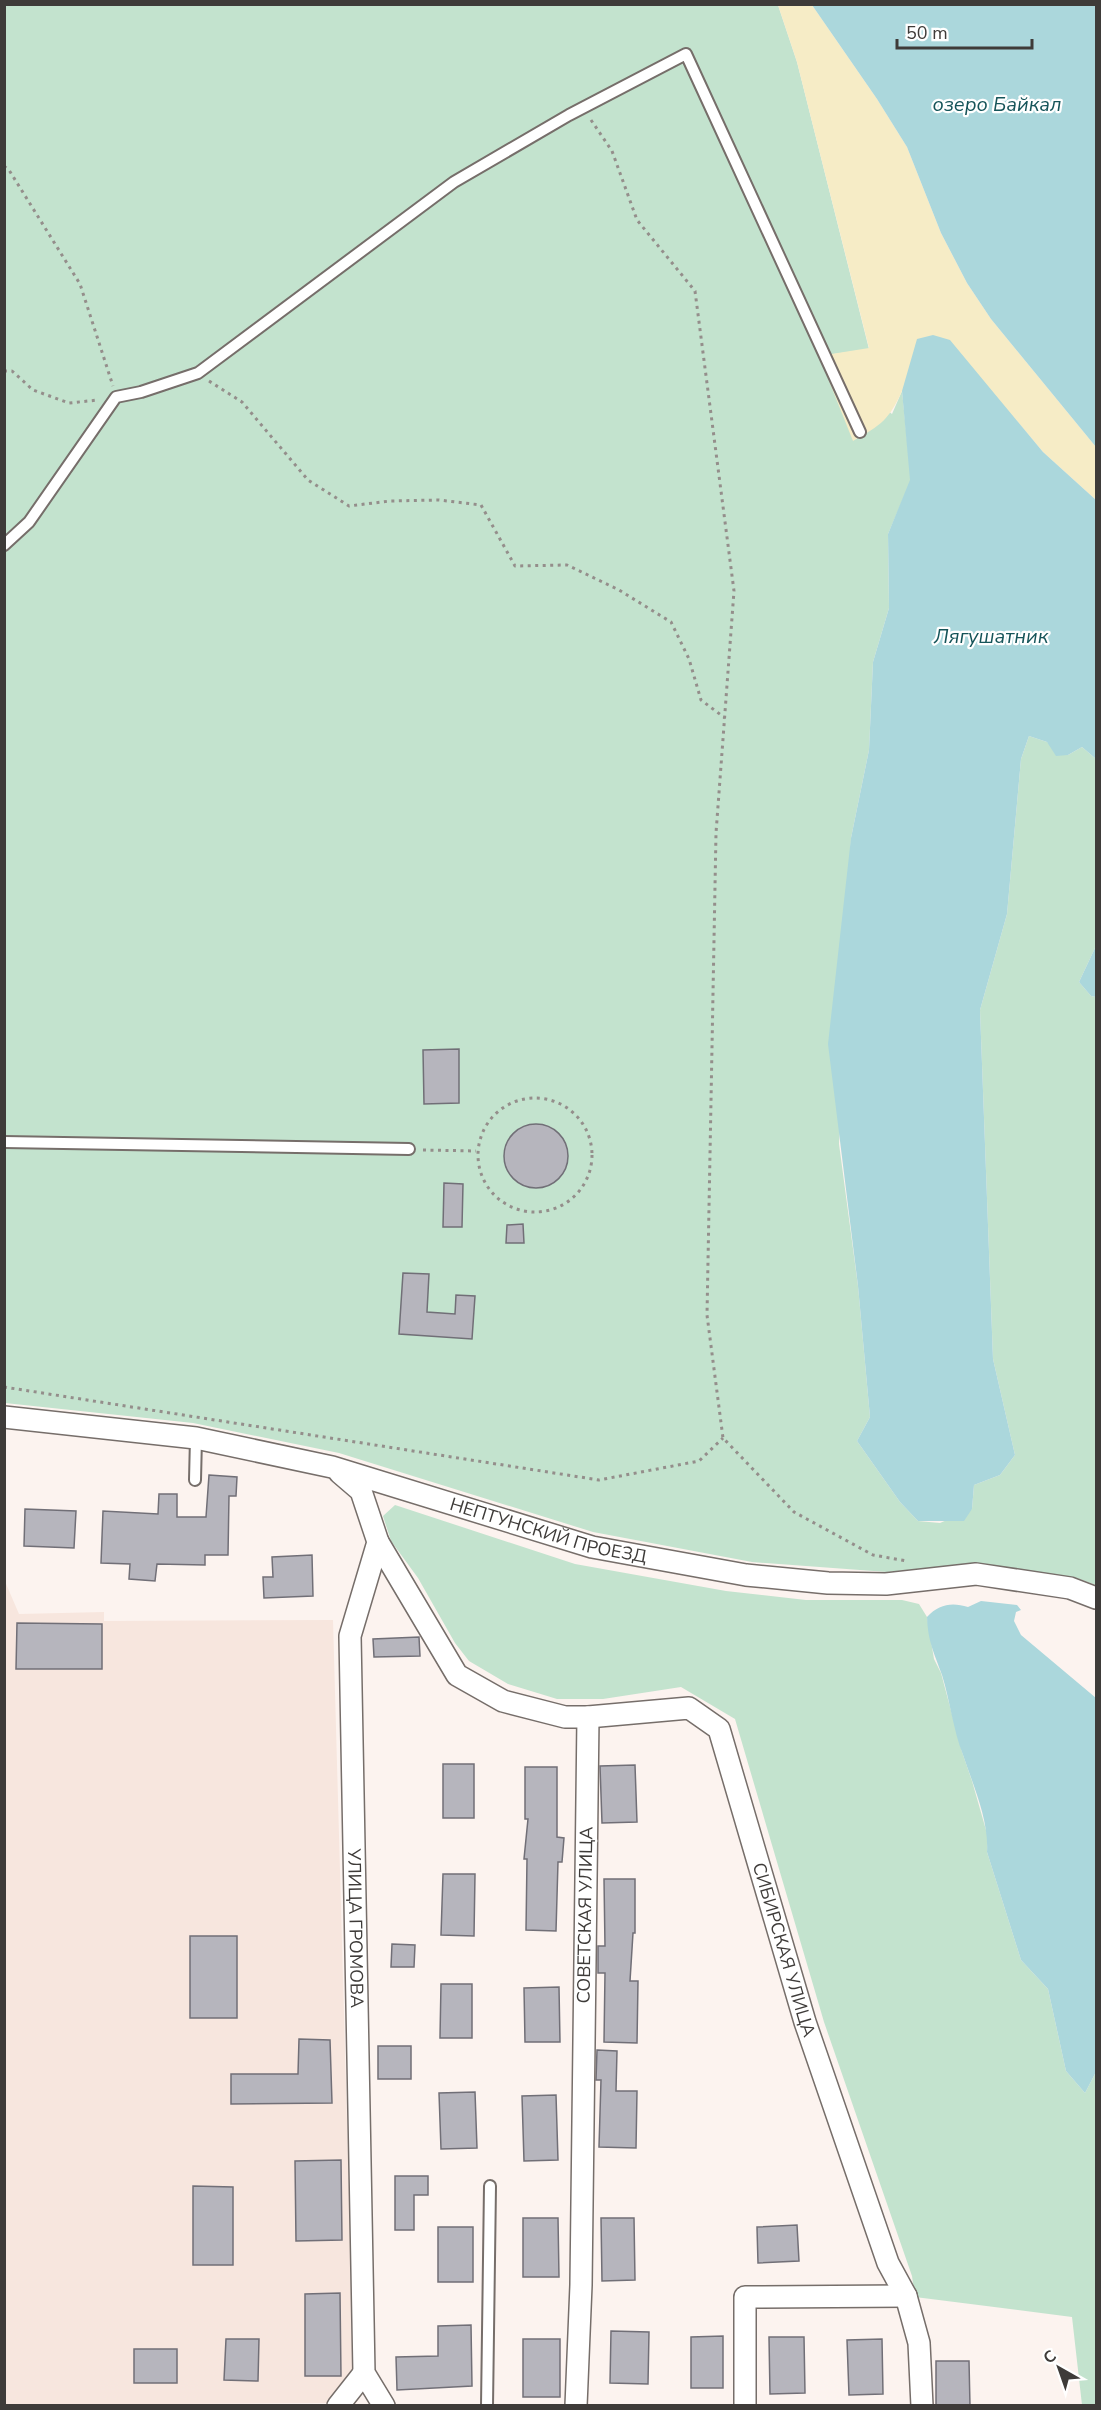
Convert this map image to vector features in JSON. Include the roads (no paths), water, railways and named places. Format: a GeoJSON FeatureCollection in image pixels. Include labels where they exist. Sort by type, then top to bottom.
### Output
{"type":"FeatureCollection","features":[{"type":"Feature","properties":{"kind":"street","name":"НЕПТУНСКИЙ ПРОЕЗД"},"geometry":{"type":"LineString","coordinates":[[4,1417],[196,1438],[333,1467],[592,1547],[746,1575],[828,1583],[886,1584],[976,1574],[1070,1588],[1096,1598]]}},
{"type":"Feature","properties":{"kind":"street"},"geometry":{"type":"LineString","coordinates":[[333,1467],[361,1491],[378,1542],[457,1675],[503,1701],[565,1717],[588,1717]]}},
{"type":"Feature","properties":{"kind":"street","name":"УЛИЦА ГРОМОВА"},"geometry":{"type":"LineString","coordinates":[[364,2373],[350,1636],[378,1542]]}},
{"type":"Feature","properties":{"kind":"street","name":"СИБИРСКАЯ УЛИЦА"},"geometry":{"type":"LineString","coordinates":[[588,1717],[689,1708],[719,1729],[805,2022],[888,2263],[906,2296],[919,2343],[922,2406]]}},
{"type":"Feature","properties":{"kind":"street","name":"СОВЕТСКАЯ УЛИЦА"},"geometry":{"type":"LineString","coordinates":[[576,2406],[581,2285],[588,1717]]}},
{"type":"Feature","properties":{"kind":"street"},"geometry":{"type":"LineString","coordinates":[[745,2406],[745,2297],[906,2296]]}},
{"type":"Feature","properties":{"kind":"street"},"geometry":{"type":"LineString","coordinates":[[338,2406],[364,2373],[384,2406]]}},
{"type":"Feature","properties":{"kind":"lane"},"geometry":{"type":"LineString","coordinates":[[4,545],[29,522],[116,398],[198,373],[454,182],[584,108],[686,54],[860,432]]}},
{"type":"Feature","properties":{"kind":"lane"},"geometry":{"type":"LineString","coordinates":[[4,1142],[409,1149]]}},
{"type":"Feature","properties":{"kind":"lane"},"geometry":{"type":"LineString","coordinates":[[195,1480],[196,1438]]}},
{"type":"Feature","properties":{"kind":"lane"},"geometry":{"type":"LineString","coordinates":[[487,2406],[490,2186]]}},
{"type":"Feature","properties":{"kind":"water","name":"озеро Байкал"},"geometry":{"type":"Polygon","coordinates":[[[812,5],[1096,5],[1096,447],[991,319],[967,283],[941,233],[907,147],[812,5]]]}},
{"type":"Feature","properties":{"kind":"water","name":"Лягушатник"},"geometry":{"type":"Polygon","coordinates":[[[933,335],[950,340],[1043,452],[1096,500],[1096,759],[1082,747],[1068,755],[1056,756],[1047,742],[1029,736],[1021,759],[1007,914],[980,1010],[993,1359],[1015,1455],[1000,1475],[974,1485],[972,1509],[964,1521],[918,1521],[900,1502],[857,1441],[870,1417],[858,1286],[828,1044],[851,838],[869,750],[873,662],[889,608],[888,534],[910,480],[902,391],[917,339],[933,335]]]}},
{"type":"Feature","properties":{"kind":"water"},"geometry":{"type":"Polygon","coordinates":[[[1096,907],[1096,997],[1091,996],[1079,982],[1095,948],[1096,907]]]}},
{"type":"Feature","properties":{"kind":"water"},"geometry":{"type":"Polygon","coordinates":[[[981,1601],[1017,1605],[1021,1610],[1016,1612],[1014,1621],[1021,1635],[1096,1698],[1096,2072],[1085,2093],[1066,2071],[1048,1989],[1021,1960],[987,1852],[986,1828],[976,1790],[960,1745],[945,1685],[930,1640],[927,1617],[936,1609],[946,1605],[968,1607],[981,1601]]]}}]}
